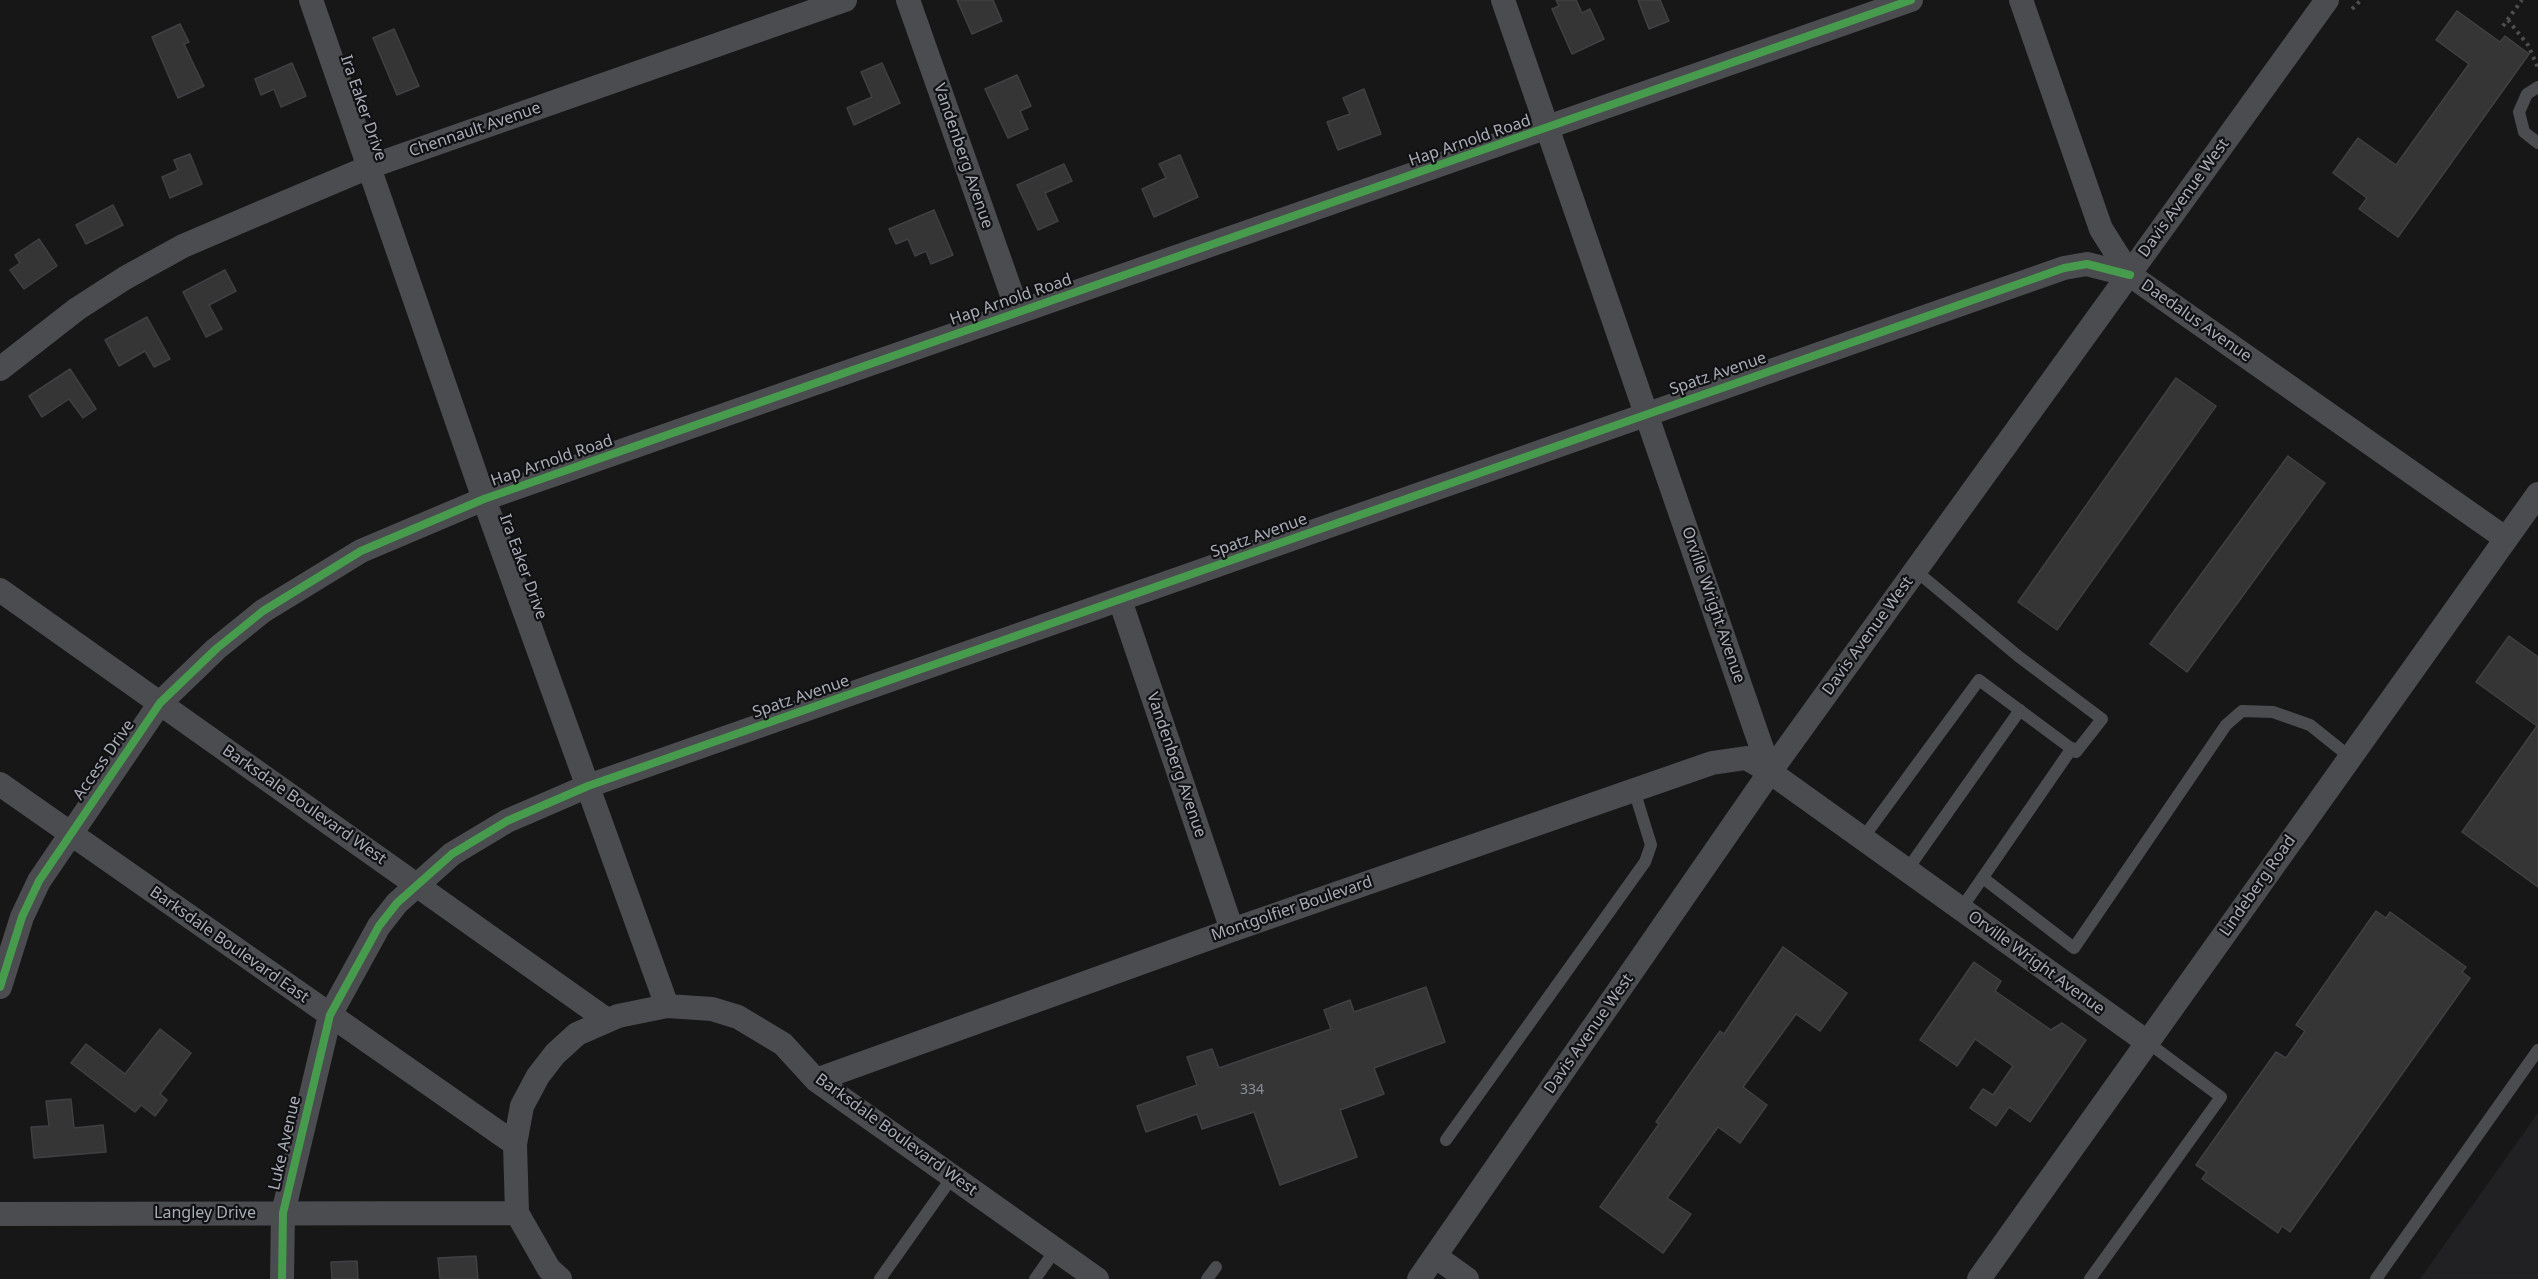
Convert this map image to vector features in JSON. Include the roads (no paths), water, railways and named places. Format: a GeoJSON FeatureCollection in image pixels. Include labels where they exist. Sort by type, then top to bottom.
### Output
{"type":"FeatureCollection","features":[{"type":"Feature","properties":{"kind":"street","name":"Ira Eaker Drive"},"geometry":{"type":"LineString","coordinates":[[311,0],[484,499],[667,1006]]}},
{"type":"Feature","properties":{"kind":"street","name":"Chennault Avenue"},"geometry":{"type":"LineString","coordinates":[[0,369],[77,309],[183,246],[369,167],[845,0]]}},
{"type":"Feature","properties":{"kind":"street","name":"Vandenberg Avenue"},"geometry":{"type":"LineString","coordinates":[[908,0],[1018,312]]}},
{"type":"Feature","properties":{"kind":"street","name":"Orville Wright Avenue"},"geometry":{"type":"LineString","coordinates":[[1503,0],[1770,772],[2147,1042]]}},
{"type":"Feature","properties":{"kind":"street","name":"Hap Arnold Road"},"geometry":{"type":"LineString","coordinates":[[160,703],[216,649],[263,611],[310,580],[361,551],[484,499],[1911,0]]}},
{"type":"Feature","properties":{"kind":"street","name":"Daedalus Avenue"},"geometry":{"type":"LineString","coordinates":[[2021,0],[2101,229],[2130,274],[2505,538]]}},
{"type":"Feature","properties":{"kind":"street","name":"Davis Avenue West"},"geometry":{"type":"LineString","coordinates":[[1419,1279],[1770,772],[2327,0]]}},
{"type":"Feature","properties":{"kind":"street","name":"Spatz Avenue"},"geometry":{"type":"LineString","coordinates":[[416,884],[452,854],[507,821],[588,786],[2064,268],[2087,264],[2130,274]]}},
{"type":"Feature","properties":{"kind":"street","name":"Lindeberg Road"},"geometry":{"type":"LineString","coordinates":[[1979,1279],[2538,494]]}},
{"type":"Feature","properties":{"kind":"street","name":"Barksdale Boulevard West"},"geometry":{"type":"LineString","coordinates":[[0,590],[416,884],[613,1018],[667,1006],[712,1009],[738,1017],[783,1044],[816,1080],[1097,1279]]}},
{"type":"Feature","properties":{"kind":"street","name":"Vandenberg Avenue"},"geometry":{"type":"LineString","coordinates":[[1120,600],[1232,930]]}},
{"type":"Feature","properties":{"kind":"street","name":"Access Drive"},"geometry":{"type":"LineString","coordinates":[[0,987],[30,899],[39,881],[160,703]]}},
{"type":"Feature","properties":{"kind":"street","name":"Montgolfier Boulevard"},"geometry":{"type":"LineString","coordinates":[[816,1080],[1232,930],[1712,763],[1746,758],[1770,772]]}},
{"type":"Feature","properties":{"kind":"street","name":"Barksdale Boulevard East"},"geometry":{"type":"LineString","coordinates":[[0,784],[515,1144]]}},
{"type":"Feature","properties":{"kind":"street"},"geometry":{"type":"LineString","coordinates":[[330,1015],[379,926],[416,884]]}},
{"type":"Feature","properties":{"kind":"street","name":"Luke Avenue"},"geometry":{"type":"LineString","coordinates":[[282,1279],[283,1213],[330,1015]]}},
{"type":"Feature","properties":{"kind":"street"},"geometry":{"type":"LineString","coordinates":[[560,1279],[549,1269],[517,1213],[515,1144],[522,1106],[538,1076],[555,1053],[577,1034],[613,1018]]}},
{"type":"Feature","properties":{"kind":"street","name":"Langley Drive"},"geometry":{"type":"LineString","coordinates":[[0,1214],[517,1213]]}},
{"type":"Feature","properties":{"kind":"street"},"geometry":{"type":"LineString","coordinates":[[1435,1256],[1467,1279]]}},
{"type":"Feature","properties":{"kind":"lane"},"geometry":{"type":"LineString","coordinates":[[2538,87],[2527,94],[2518,112],[2524,132],[2538,143]]}},
{"type":"Feature","properties":{"kind":"lane"},"geometry":{"type":"LineString","coordinates":[[1863,838],[1979,680],[2076,752],[2102,719],[2018,656],[1916,571]]}},
{"type":"Feature","properties":{"kind":"lane"},"geometry":{"type":"LineString","coordinates":[[1907,870],[2020,710]]}},
{"type":"Feature","properties":{"kind":"lane"},"geometry":{"type":"LineString","coordinates":[[1983,878],[2074,948],[2226,725],[2242,711],[2273,712],[2310,725],[2350,757]]}},
{"type":"Feature","properties":{"kind":"lane"},"geometry":{"type":"LineString","coordinates":[[1961,909],[2072,748]]}},
{"type":"Feature","properties":{"kind":"lane"},"geometry":{"type":"LineString","coordinates":[[1446,1140],[1645,862],[1651,845],[1634,790]]}},
{"type":"Feature","properties":{"kind":"lane"},"geometry":{"type":"LineString","coordinates":[[2090,1279],[2221,1097],[2147,1042]]}},
{"type":"Feature","properties":{"kind":"lane"},"geometry":{"type":"LineString","coordinates":[[2376,1279],[2538,1050]]}},
{"type":"Feature","properties":{"kind":"lane"},"geometry":{"type":"LineString","coordinates":[[880,1279],[952,1176]]}},
{"type":"Feature","properties":{"kind":"lane"},"geometry":{"type":"LineString","coordinates":[[1035,1279],[1056,1249]]}},
{"type":"Feature","properties":{"kind":"lane"},"geometry":{"type":"LineString","coordinates":[[1207,1279],[1216,1267]]}}]}
